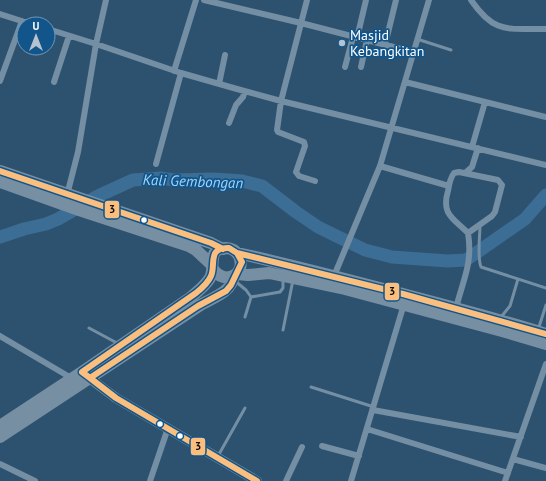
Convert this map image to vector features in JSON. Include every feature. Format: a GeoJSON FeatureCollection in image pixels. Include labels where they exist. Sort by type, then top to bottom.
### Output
{"type":"FeatureCollection","features":[{"type":"Feature","properties":{"kind":"highway"},"geometry":{"type":"LineString","coordinates":[[0,171],[72,202],[188,246],[202,254],[218,276],[235,277],[269,273],[345,289],[404,304],[502,330],[546,344]]}},
{"type":"Feature","properties":{"kind":"highway"},"geometry":{"type":"LineString","coordinates":[[0,182],[72,202],[92,204],[182,233],[223,249],[231,249],[237,253],[286,263],[456,308],[542,333]]}},
{"type":"Feature","properties":{"kind":"highway"},"geometry":{"type":"LineString","coordinates":[[0,438],[53,402],[121,346],[197,292],[212,275],[214,255],[223,249]]}},
{"type":"Feature","properties":{"kind":"highway"},"geometry":{"type":"LineString","coordinates":[[0,426],[40,400],[81,379],[230,288],[241,265],[241,259],[237,253]]}},
{"type":"Feature","properties":{"kind":"main road"},"geometry":{"type":"LineString","coordinates":[[81,379],[168,428],[257,481]]}},
{"type":"Feature","properties":{"kind":"street"},"geometry":{"type":"LineString","coordinates":[[72,202],[78,152],[96,44],[106,0]]}},
{"type":"Feature","properties":{"kind":"street"},"geometry":{"type":"LineString","coordinates":[[156,164],[177,72],[196,0]]}},
{"type":"Feature","properties":{"kind":"street"},"geometry":{"type":"LineString","coordinates":[[204,0],[301,22],[413,52]]}},
{"type":"Feature","properties":{"kind":"street"},"geometry":{"type":"LineString","coordinates":[[307,0],[281,101],[277,132],[304,142],[305,146],[296,172],[299,176],[315,181]]}},
{"type":"Feature","properties":{"kind":"street"},"geometry":{"type":"LineString","coordinates":[[346,67],[366,0]]}},
{"type":"Feature","properties":{"kind":"street"},"geometry":{"type":"LineString","coordinates":[[386,45],[396,0]]}},
{"type":"Feature","properties":{"kind":"street"},"geometry":{"type":"LineString","coordinates":[[334,276],[380,166],[428,0]]}},
{"type":"Feature","properties":{"kind":"street"},"geometry":{"type":"LineString","coordinates":[[472,0],[487,20],[499,27],[546,28]]}},
{"type":"Feature","properties":{"kind":"street"},"geometry":{"type":"LineString","coordinates":[[0,14],[16,19]]}},
{"type":"Feature","properties":{"kind":"street"},"geometry":{"type":"LineString","coordinates":[[56,32],[96,44],[177,72],[244,91],[546,165]]}},
{"type":"Feature","properties":{"kind":"street"},"geometry":{"type":"LineString","coordinates":[[54,82],[69,36]]}},
{"type":"Feature","properties":{"kind":"street"},"geometry":{"type":"LineString","coordinates":[[0,81],[16,37]]}},
{"type":"Feature","properties":{"kind":"street"},"geometry":{"type":"LineString","coordinates":[[362,67],[367,40]]}},
{"type":"Feature","properties":{"kind":"street"},"geometry":{"type":"LineString","coordinates":[[219,84],[225,55]]}},
{"type":"Feature","properties":{"kind":"street"},"geometry":{"type":"LineString","coordinates":[[405,82],[546,117]]}},
{"type":"Feature","properties":{"kind":"street"},"geometry":{"type":"LineString","coordinates":[[229,123],[236,105],[243,97],[244,91]]}},
{"type":"Feature","properties":{"kind":"street"},"geometry":{"type":"LineString","coordinates":[[465,173],[472,167],[485,102]]}},
{"type":"Feature","properties":{"kind":"street"},"geometry":{"type":"LineString","coordinates":[[380,166],[449,186]]}},
{"type":"Feature","properties":{"kind":"street"},"geometry":{"type":"LineString","coordinates":[[456,308],[468,269],[470,249],[468,233],[447,211],[445,201],[454,173],[465,173],[498,180],[502,186],[495,212],[488,220],[468,233]]}},
{"type":"Feature","properties":{"kind":"street"},"geometry":{"type":"LineString","coordinates":[[351,481],[404,304]]}},
{"type":"Feature","properties":{"kind":"street"},"geometry":{"type":"LineString","coordinates":[[1,339],[81,379]]}},
{"type":"Feature","properties":{"kind":"street"},"geometry":{"type":"LineString","coordinates":[[505,481],[546,364]]}},
{"type":"Feature","properties":{"kind":"street"},"geometry":{"type":"LineString","coordinates":[[373,408],[521,437]]}},
{"type":"Feature","properties":{"kind":"street"},"geometry":{"type":"LineString","coordinates":[[150,481],[168,428]]}},
{"type":"Feature","properties":{"kind":"street"},"geometry":{"type":"LineString","coordinates":[[367,429],[508,473]]}},
{"type":"Feature","properties":{"kind":"street"},"geometry":{"type":"LineString","coordinates":[[322,446],[359,456]]}},
{"type":"Feature","properties":{"kind":"street"},"geometry":{"type":"LineString","coordinates":[[286,481],[302,447]]}},
{"type":"Feature","properties":{"kind":"street"},"geometry":{"type":"LineString","coordinates":[[513,459],[546,468]]}},
{"type":"Feature","properties":{"kind":"street"},"geometry":{"type":"LineString","coordinates":[[0,464],[35,481]]}},
{"type":"Feature","properties":{"kind":"lane"},"geometry":{"type":"LineString","coordinates":[[417,39],[451,50]]}},
{"type":"Feature","properties":{"kind":"lane"},"geometry":{"type":"LineString","coordinates":[[480,225],[480,264],[483,268],[546,288]]}},
{"type":"Feature","properties":{"kind":"lane"},"geometry":{"type":"LineString","coordinates":[[235,277],[251,297]]}},
{"type":"Feature","properties":{"kind":"lane"},"geometry":{"type":"LineString","coordinates":[[251,297],[280,292],[288,277]]}},
{"type":"Feature","properties":{"kind":"lane"},"geometry":{"type":"LineString","coordinates":[[283,330],[288,277]]}},
{"type":"Feature","properties":{"kind":"lane"},"geometry":{"type":"LineString","coordinates":[[499,320],[510,306],[518,280]]}},
{"type":"Feature","properties":{"kind":"lane"},"geometry":{"type":"LineString","coordinates":[[245,317],[251,297]]}},
{"type":"Feature","properties":{"kind":"lane"},"geometry":{"type":"LineString","coordinates":[[542,333],[546,305]]}},
{"type":"Feature","properties":{"kind":"lane"},"geometry":{"type":"LineString","coordinates":[[89,328],[121,346]]}},
{"type":"Feature","properties":{"kind":"lane"},"geometry":{"type":"LineString","coordinates":[[311,387],[373,408]]}},
{"type":"Feature","properties":{"kind":"lane"},"geometry":{"type":"LineString","coordinates":[[217,458],[245,408]]}},
{"type":"Feature","properties":{"kind":"waterway","name":"Kali Gembongan"},"geometry":{"type":"LineString","coordinates":[[0,237],[46,224],[58,219],[98,196],[133,180],[160,178],[174,180],[214,179],[242,181],[262,186],[318,227],[365,250],[392,257],[448,261],[466,260],[525,219],[546,195]]}},
{"type":"Feature","properties":{"kind":"transit line","name":"3"},"geometry":{"type":"LineString","coordinates":[[0,171],[211,243],[223,249]]}},
{"type":"Feature","properties":{"kind":"transit line","name":"3"},"geometry":{"type":"LineString","coordinates":[[222,248],[229,248],[237,253],[242,262],[231,285],[226,291],[198,306],[90,378],[82,372],[198,291],[211,276],[215,254],[222,248]]}},
{"type":"Feature","properties":{"kind":"transit line","name":"3"},"geometry":{"type":"LineString","coordinates":[[237,253],[403,294],[546,334]]}},
{"type":"Feature","properties":{"kind":"transit line","name":"3"},"geometry":{"type":"LineString","coordinates":[[90,378],[116,398],[257,481]]}},
{"type":"Feature","properties":{"kind":"place","name":"Masjid Kebangkitan"},"geometry":{"type":"Point","coordinates":[342,43]}}]}
